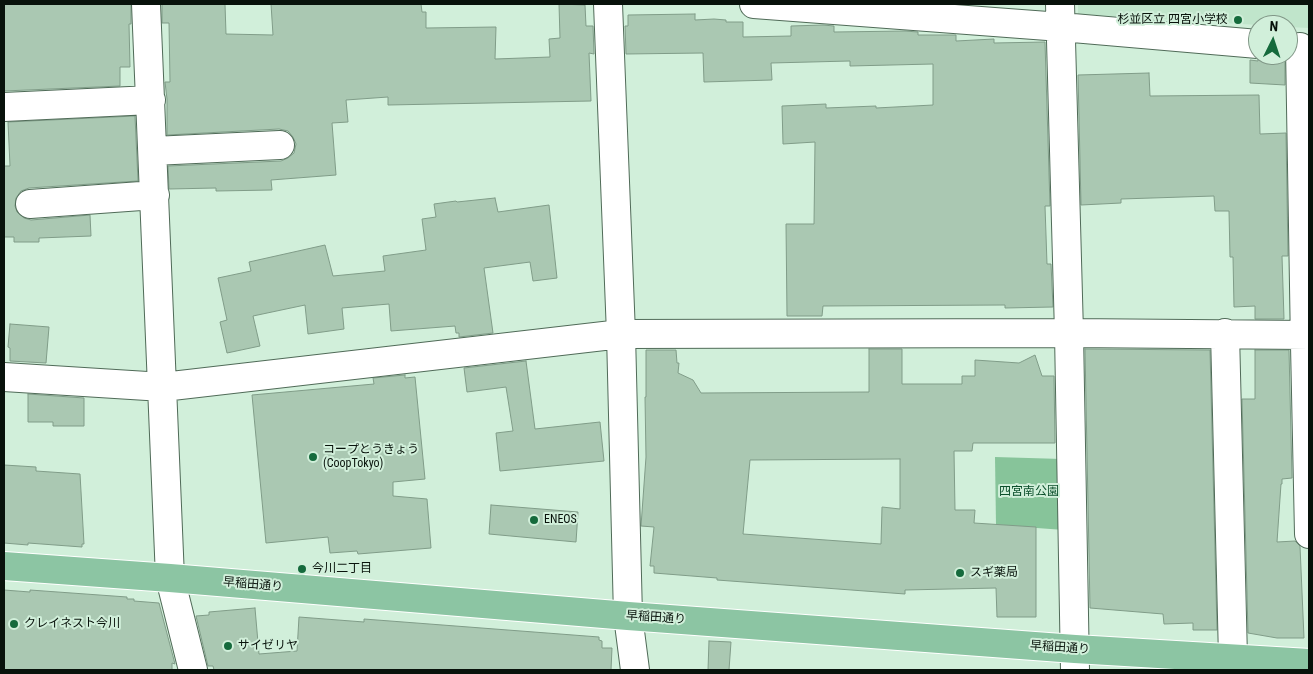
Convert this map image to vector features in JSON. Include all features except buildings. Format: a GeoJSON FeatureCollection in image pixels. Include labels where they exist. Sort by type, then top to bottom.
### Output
{"type":"FeatureCollection","features":[{"type":"Feature","properties":{"kind":"main road","name":"早稲田通り"},"geometry":{"type":"LineString","coordinates":[[4,566],[628,616],[1075,660],[1233,658],[1309,663]]}},
{"type":"Feature","properties":{"kind":"street"},"geometry":{"type":"LineString","coordinates":[[146,4],[170,578],[193,670]]}},
{"type":"Feature","properties":{"kind":"street"},"geometry":{"type":"LineString","coordinates":[[608,4],[621,334],[628,616],[634,670]]}},
{"type":"Feature","properties":{"kind":"street"},"geometry":{"type":"LineString","coordinates":[[763,4],[1060,15],[1248,43]]}},
{"type":"Feature","properties":{"kind":"street"},"geometry":{"type":"LineString","coordinates":[[1060,15],[1069,333],[1075,660]]}},
{"type":"Feature","properties":{"kind":"street"},"geometry":{"type":"LineString","coordinates":[[1299,47],[1307,335],[1309,534]]}},
{"type":"Feature","properties":{"kind":"street"},"geometry":{"type":"LineString","coordinates":[[4,107],[150,100]]}},
{"type":"Feature","properties":{"kind":"street"},"geometry":{"type":"LineString","coordinates":[[153,151],[280,145]]}},
{"type":"Feature","properties":{"kind":"street"},"geometry":{"type":"LineString","coordinates":[[30,204],[155,195]]}},
{"type":"Feature","properties":{"kind":"street"},"geometry":{"type":"LineString","coordinates":[[4,377],[162,387],[621,334],[1069,333],[1307,335]]}},
{"type":"Feature","properties":{"kind":"street"},"geometry":{"type":"LineString","coordinates":[[1224,334],[1233,658]]}},
{"type":"Feature","properties":{"kind":"shaded area","name":"杉並区立 四宮小学校"},"geometry":{"type":"Polygon","coordinates":[[[1078,4],[1309,4],[1309,28],[1298,27],[1298,15],[1248,15],[1248,24],[1078,14],[1078,4]]]}},
{"type":"Feature","properties":{"kind":"green space","name":"四宮南公園"},"geometry":{"type":"Polygon","coordinates":[[[995,457],[1062,459],[1064,530],[996,525],[995,457]]]}},
{"type":"Feature","properties":{"kind":"place","name":"杉並区立 四宮小学校"},"geometry":{"type":"Point","coordinates":[1238,20]}},
{"type":"Feature","properties":{"kind":"place","name":"コープとうきょう (CoopTokyo)"},"geometry":{"type":"Point","coordinates":[313,457]}},
{"type":"Feature","properties":{"kind":"place","name":"ENEOS"},"geometry":{"type":"Point","coordinates":[534,520]}},
{"type":"Feature","properties":{"kind":"place","name":"今川二丁目"},"geometry":{"type":"Point","coordinates":[302,569]}},
{"type":"Feature","properties":{"kind":"place","name":"スギ薬局"},"geometry":{"type":"Point","coordinates":[960,573]}},
{"type":"Feature","properties":{"kind":"place","name":"クレイネスト今川"},"geometry":{"type":"Point","coordinates":[14,624]}},
{"type":"Feature","properties":{"kind":"place","name":"サイゼリヤ"},"geometry":{"type":"Point","coordinates":[228,646]}}]}
